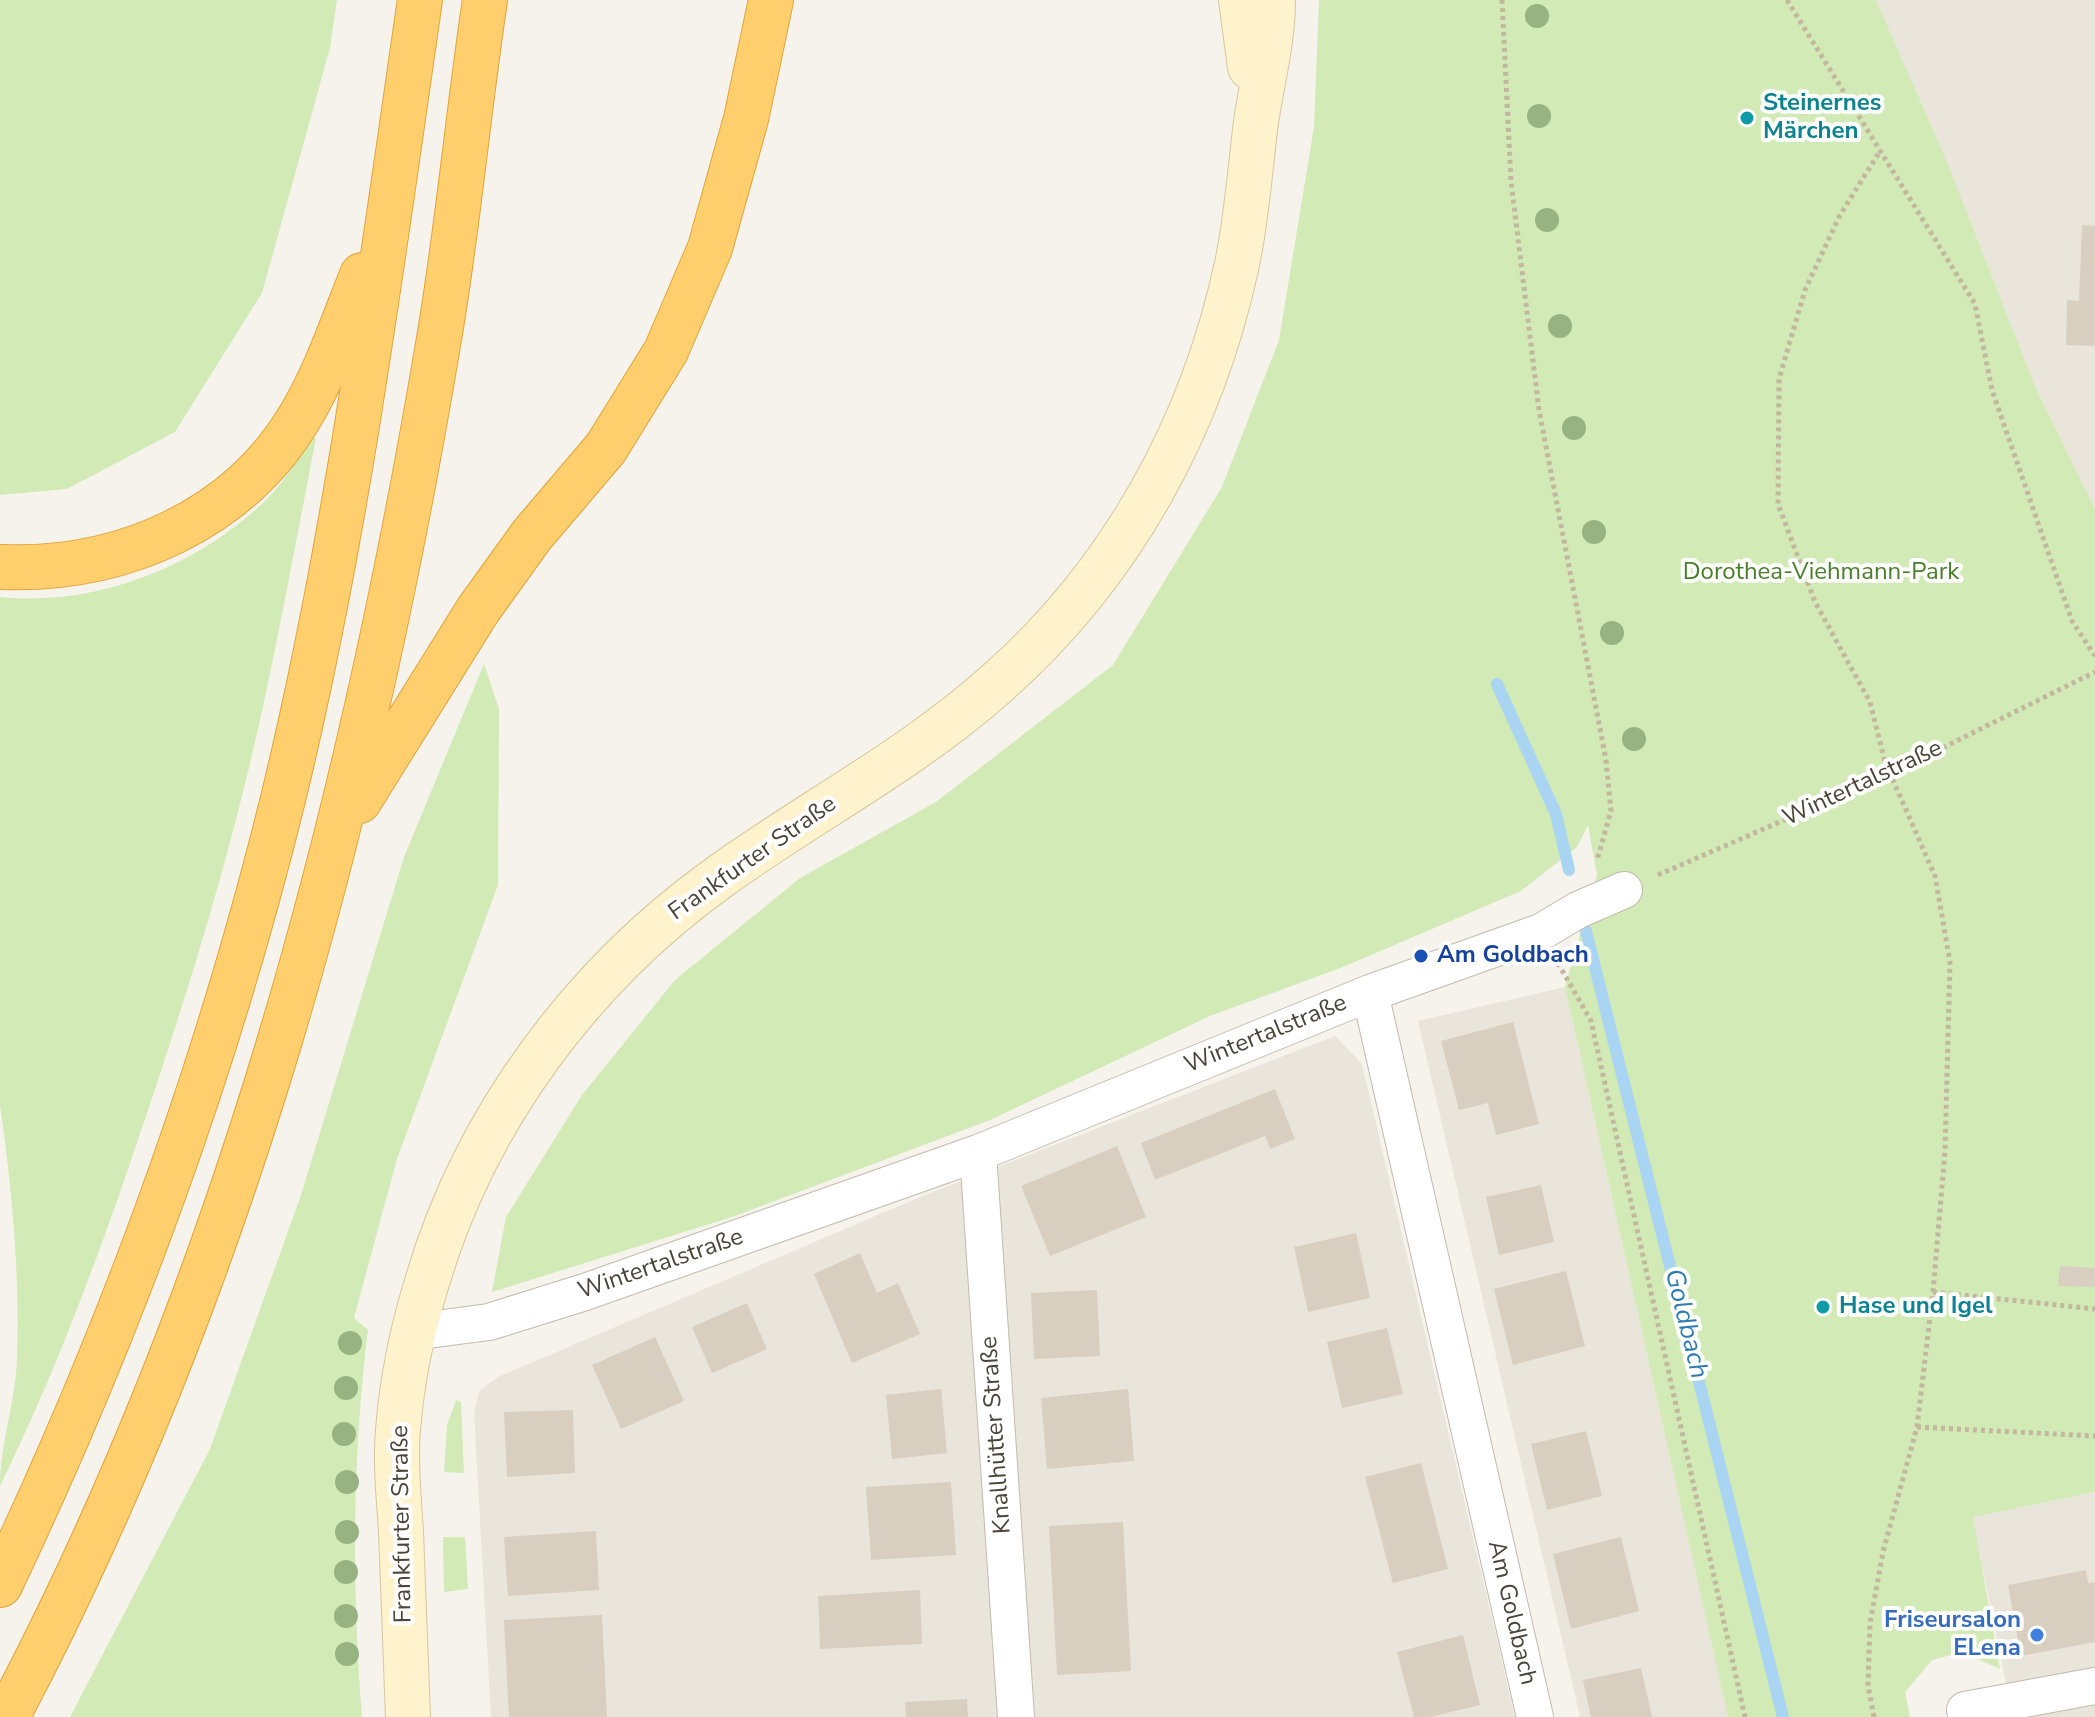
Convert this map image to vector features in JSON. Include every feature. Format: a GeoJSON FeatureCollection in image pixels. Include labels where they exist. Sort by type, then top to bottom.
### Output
{"type":"FeatureCollection","features":[{"type":"Feature","properties":{"kind":"highway"},"geometry":{"type":"LineString","coordinates":[[0,1585],[57,1466],[119,1317],[190,1120],[230,992],[283,800],[329,585],[420,0]]}},
{"type":"Feature","properties":{"kind":"highway"},"geometry":{"type":"LineString","coordinates":[[7,1717],[108,1508],[202,1274],[256,1124],[338,834],[368,715],[440,336],[485,0]]}},
{"type":"Feature","properties":{"kind":"highway"},"geometry":{"type":"LineString","coordinates":[[338,834],[478,610],[532,535],[606,448],[666,351],[710,248],[746,119],[771,0]]}},
{"type":"Feature","properties":{"kind":"highway"},"geometry":{"type":"LineString","coordinates":[[0,567],[64,566],[132,551],[194,522],[252,478],[278,449],[319,382],[390,206]]}},
{"type":"Feature","properties":{"kind":"main road"},"geometry":{"type":"LineString","coordinates":[[1241,0],[1256,121]]}},
{"type":"Feature","properties":{"kind":"main road"},"geometry":{"type":"LineString","coordinates":[[1256,121],[1268,67],[1273,0]]}},
{"type":"Feature","properties":{"kind":"main road","name":"Frankfurter Straße"},"geometry":{"type":"LineString","coordinates":[[408,1717],[397,1433],[413,1332],[438,1249],[472,1168],[530,1068],[580,1004],[666,918],[720,876],[897,760],[996,684],[1042,640],[1115,551],[1170,459],[1210,365],[1237,263],[1256,121]]}},
{"type":"Feature","properties":{"kind":"street","name":"Wintertalstraße"},"geometry":{"type":"LineString","coordinates":[[413,1332],[489,1322],[585,1292],[978,1153],[1370,993],[1541,932],[1578,910],[1624,890]]}},
{"type":"Feature","properties":{"kind":"street","name":"Am Goldbach"},"geometry":{"type":"LineString","coordinates":[[1370,993],[1535,1717]]}},
{"type":"Feature","properties":{"kind":"street","name":"Knallhütter Straße"},"geometry":{"type":"LineString","coordinates":[[978,1153],[1016,1717]]}},
{"type":"Feature","properties":{"kind":"street"},"geometry":{"type":"LineString","coordinates":[[1965,1710],[2095,1686]]}},
{"type":"Feature","properties":{"kind":"path"},"geometry":{"type":"LineString","coordinates":[[1502,0],[1511,181],[1539,410],[1606,760],[1611,811],[1602,847],[1578,910]]}},
{"type":"Feature","properties":{"kind":"path"},"geometry":{"type":"LineString","coordinates":[[1787,0],[1975,304],[1992,390],[2072,621],[2095,656]]}},
{"type":"Feature","properties":{"kind":"path"},"geometry":{"type":"LineString","coordinates":[[1874,1717],[1868,1686],[1870,1623],[1883,1552],[1917,1427],[1933,1292],[1945,1151],[1950,962],[1935,876],[1890,774],[1870,702],[1815,602],[1778,504],[1779,379],[1796,319],[1805,290],[1840,215],[1880,151]]}},
{"type":"Feature","properties":{"kind":"path","name":"Wintertalstraße"},"geometry":{"type":"LineString","coordinates":[[1624,890],[1890,774],[2095,672]]}},
{"type":"Feature","properties":{"kind":"path"},"geometry":{"type":"LineString","coordinates":[[1541,932],[1591,1021],[1745,1717]]}},
{"type":"Feature","properties":{"kind":"path"},"geometry":{"type":"LineString","coordinates":[[1933,1292],[2095,1309]]}},
{"type":"Feature","properties":{"kind":"path"},"geometry":{"type":"LineString","coordinates":[[1917,1427],[2095,1436]]}},
{"type":"Feature","properties":{"kind":"shaded area"},"geometry":{"type":"Polygon","coordinates":[[[1876,0],[2095,0],[2095,509],[2037,391],[1944,154],[1876,0]]]}},
{"type":"Feature","properties":{"kind":"shaded area"},"geometry":{"type":"Polygon","coordinates":[[[1565,987],[1728,1717],[1580,1717],[1418,1021],[1565,987]]]}},
{"type":"Feature","properties":{"kind":"shaded area"},"geometry":{"type":"Polygon","coordinates":[[[1335,1036],[1362,1064],[1515,1717],[491,1717],[474,1413],[479,1391],[498,1377],[920,1197],[1335,1036]]]}},
{"type":"Feature","properties":{"kind":"shaded area"},"geometry":{"type":"Polygon","coordinates":[[[2095,1492],[2095,1717],[2013,1717],[1972,1517],[2095,1492]]]}},
{"type":"Feature","properties":{"kind":"green space"},"geometry":{"type":"Polygon","coordinates":[[[0,0],[337,0],[330,48],[262,293],[175,432],[67,489],[0,495],[0,0]]]}},
{"type":"Feature","properties":{"kind":"green space","name":"Dorothea-Viehmann-Park"},"geometry":{"type":"Polygon","coordinates":[[[1319,0],[1876,0],[1944,154],[2037,391],[2095,509],[2095,1492],[1973,1517],[2000,1669],[1962,1652],[1932,1660],[1905,1692],[1910,1717],[1728,1717],[1565,987],[1597,875],[1588,825],[1577,847],[1521,891],[1343,967],[1210,1016],[990,1120],[732,1217],[492,1292],[506,1217],[582,1095],[675,980],[800,878],[936,802],[1113,665],[1222,487],[1279,340],[1314,127],[1319,0]]]}},
{"type":"Feature","properties":{"kind":"green space"},"geometry":{"type":"Polygon","coordinates":[[[311,438],[316,438],[261,716],[236,820],[192,975],[94,1264],[59,1354],[0,1486],[16,1374],[18,1326],[14,1231],[0,1105],[0,597],[71,596],[107,589],[175,564],[207,546],[264,502],[284,480],[311,438]]]}},
{"type":"Feature","properties":{"kind":"green space"},"geometry":{"type":"Polygon","coordinates":[[[484,664],[499,709],[498,885],[397,1159],[354,1318],[368,1330],[359,1426],[355,1523],[356,1620],[362,1717],[70,1717],[210,1449],[301,1195],[404,857],[484,664]]]}},
{"type":"Feature","properties":{"kind":"green space"},"geometry":{"type":"Polygon","coordinates":[[[456,1400],[461,1402],[464,1473],[444,1472],[447,1425],[456,1400]]]}},
{"type":"Feature","properties":{"kind":"green space"},"geometry":{"type":"Polygon","coordinates":[[[443,1537],[465,1537],[468,1589],[444,1592],[443,1537]]]}},
{"type":"Feature","properties":{"kind":"building"},"geometry":{"type":"Polygon","coordinates":[[[2082,225],[2095,226],[2095,346],[2066,345],[2067,300],[2079,301],[2082,225]]]}},
{"type":"Feature","properties":{"kind":"building"},"geometry":{"type":"Polygon","coordinates":[[[1513,1022],[1539,1124],[1496,1135],[1488,1103],[1459,1110],[1441,1041],[1513,1022]]]}},
{"type":"Feature","properties":{"kind":"building"},"geometry":{"type":"Polygon","coordinates":[[[1275,1089],[1295,1139],[1270,1149],[1265,1136],[1155,1180],[1141,1143],[1275,1089]]]}},
{"type":"Feature","properties":{"kind":"building"},"geometry":{"type":"Polygon","coordinates":[[[1117,1146],[1146,1217],[1050,1256],[1021,1186],[1117,1146]]]}},
{"type":"Feature","properties":{"kind":"building"},"geometry":{"type":"Polygon","coordinates":[[[1541,1185],[1554,1242],[1499,1255],[1486,1197],[1541,1185]]]}},
{"type":"Feature","properties":{"kind":"building"},"geometry":{"type":"Polygon","coordinates":[[[1356,1233],[1370,1298],[1308,1312],[1294,1247],[1356,1233]]]}},
{"type":"Feature","properties":{"kind":"building"},"geometry":{"type":"Polygon","coordinates":[[[860,1253],[877,1293],[898,1283],[920,1334],[852,1363],[814,1274],[860,1253]]]}},
{"type":"Feature","properties":{"kind":"building"},"geometry":{"type":"Polygon","coordinates":[[[2060,1266],[2095,1268],[2095,1287],[2058,1286],[2060,1266]]]}},
{"type":"Feature","properties":{"kind":"building"},"geometry":{"type":"Polygon","coordinates":[[[1566,1271],[1585,1346],[1513,1365],[1494,1289],[1566,1271]]]}},
{"type":"Feature","properties":{"kind":"building"},"geometry":{"type":"Polygon","coordinates":[[[1097,1290],[1100,1356],[1034,1359],[1031,1293],[1097,1290]]]}},
{"type":"Feature","properties":{"kind":"building"},"geometry":{"type":"Polygon","coordinates":[[[747,1303],[767,1349],[712,1373],[692,1327],[747,1303]]]}},
{"type":"Feature","properties":{"kind":"building"},"geometry":{"type":"Polygon","coordinates":[[[1387,1328],[1403,1394],[1342,1408],[1327,1342],[1387,1328]]]}},
{"type":"Feature","properties":{"kind":"building"},"geometry":{"type":"Polygon","coordinates":[[[655,1337],[684,1401],[621,1429],[592,1365],[655,1337]]]}},
{"type":"Feature","properties":{"kind":"building"},"geometry":{"type":"Polygon","coordinates":[[[941,1389],[947,1453],[892,1459],[886,1395],[941,1389]]]}},
{"type":"Feature","properties":{"kind":"building"},"geometry":{"type":"Polygon","coordinates":[[[1128,1389],[1134,1461],[1047,1469],[1041,1398],[1128,1389]]]}},
{"type":"Feature","properties":{"kind":"building"},"geometry":{"type":"Polygon","coordinates":[[[573,1410],[575,1473],[507,1477],[504,1412],[573,1410]]]}},
{"type":"Feature","properties":{"kind":"building"},"geometry":{"type":"Polygon","coordinates":[[[1586,1431],[1602,1496],[1547,1510],[1531,1444],[1586,1431]]]}},
{"type":"Feature","properties":{"kind":"building"},"geometry":{"type":"Polygon","coordinates":[[[1421,1463],[1448,1569],[1393,1583],[1365,1477],[1421,1463]]]}},
{"type":"Feature","properties":{"kind":"building"},"geometry":{"type":"Polygon","coordinates":[[[951,1482],[956,1555],[871,1560],[866,1487],[951,1482]]]}},
{"type":"Feature","properties":{"kind":"building"},"geometry":{"type":"Polygon","coordinates":[[[1123,1522],[1131,1671],[1057,1675],[1049,1526],[1123,1522]]]}},
{"type":"Feature","properties":{"kind":"building"},"geometry":{"type":"Polygon","coordinates":[[[596,1531],[599,1590],[508,1596],[504,1537],[596,1531]]]}},
{"type":"Feature","properties":{"kind":"building"},"geometry":{"type":"Polygon","coordinates":[[[1621,1537],[1639,1611],[1571,1629],[1553,1554],[1621,1537]]]}},
{"type":"Feature","properties":{"kind":"building"},"geometry":{"type":"Polygon","coordinates":[[[2086,1570],[2088,1583],[2095,1582],[2095,1642],[2021,1656],[2008,1585],[2086,1570]]]}},
{"type":"Feature","properties":{"kind":"building"},"geometry":{"type":"Polygon","coordinates":[[[920,1590],[922,1644],[820,1649],[818,1596],[920,1590]]]}},
{"type":"Feature","properties":{"kind":"building"},"geometry":{"type":"Polygon","coordinates":[[[602,1615],[607,1717],[509,1717],[504,1620],[602,1615]]]}},
{"type":"Feature","properties":{"kind":"building"},"geometry":{"type":"Polygon","coordinates":[[[1463,1635],[1480,1705],[1430,1717],[1414,1717],[1397,1652],[1463,1635]]]}},
{"type":"Feature","properties":{"kind":"building"},"geometry":{"type":"Polygon","coordinates":[[[1641,1668],[1652,1717],[1591,1717],[1583,1680],[1641,1668]]]}},
{"type":"Feature","properties":{"kind":"building"},"geometry":{"type":"Polygon","coordinates":[[[967,1699],[968,1717],[906,1717],[905,1702],[967,1699]]]}},
{"type":"Feature","properties":{"kind":"waterway"},"geometry":{"type":"LineString","coordinates":[[1497,684],[1556,814],[1569,870]]}},
{"type":"Feature","properties":{"kind":"waterway","name":"Goldbach"},"geometry":{"type":"LineString","coordinates":[[1586,931],[1783,1717]]}},
{"type":"Feature","properties":{"kind":"place","name":"Steinernes Märchen"},"geometry":{"type":"Point","coordinates":[1747,118]}},
{"type":"Feature","properties":{"kind":"place","name":"Am Goldbach"},"geometry":{"type":"Point","coordinates":[1421,956]}},
{"type":"Feature","properties":{"kind":"place","name":"Hase und Igel"},"geometry":{"type":"Point","coordinates":[1823,1307]}},
{"type":"Feature","properties":{"kind":"place","name":"Friseursalon ELena"},"geometry":{"type":"Point","coordinates":[2037,1635]}}]}
